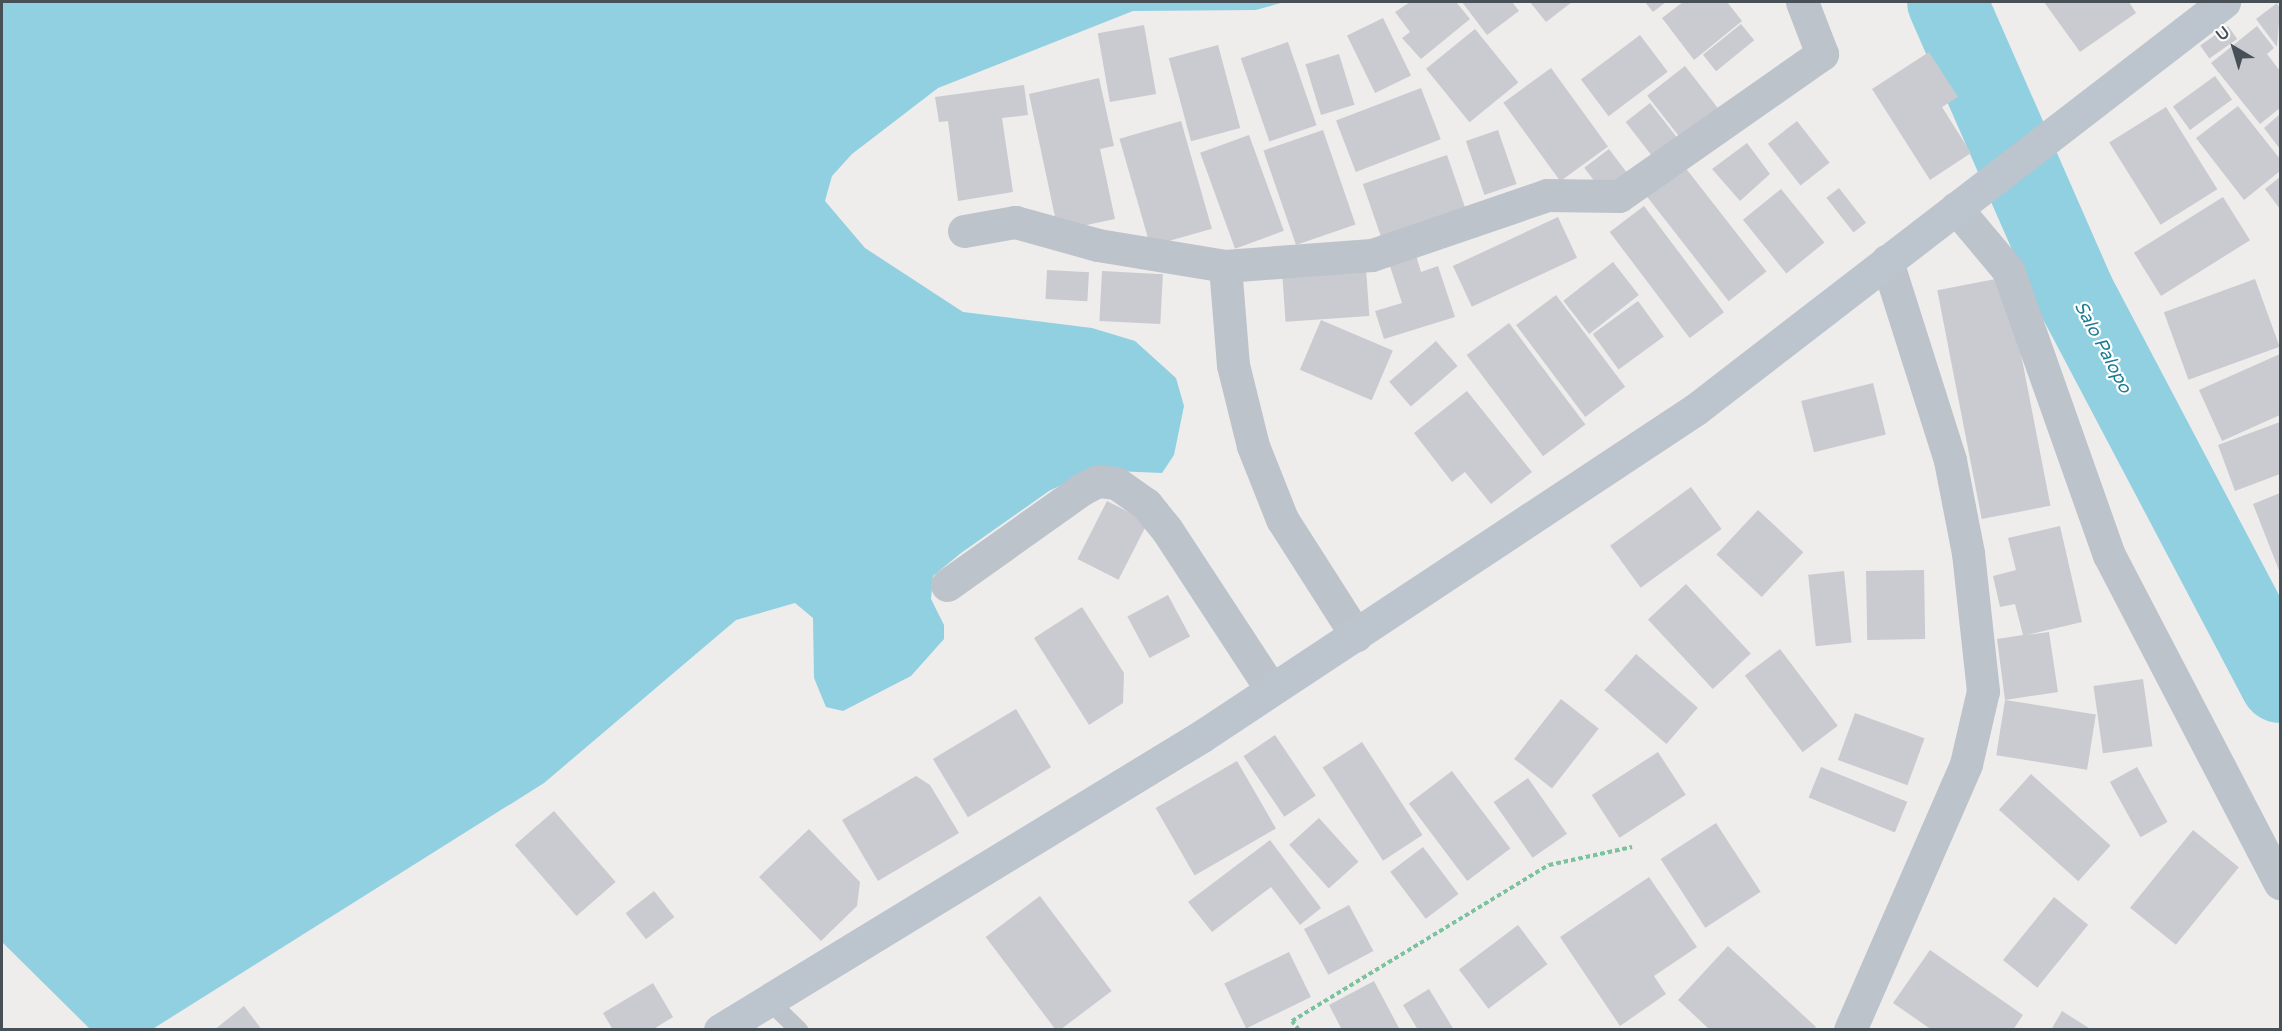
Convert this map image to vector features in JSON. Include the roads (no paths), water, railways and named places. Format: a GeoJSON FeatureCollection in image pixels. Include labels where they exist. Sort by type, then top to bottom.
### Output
{"type":"FeatureCollection","features":[{"type":"Feature","properties":{"kind":"street"},"geometry":{"type":"LineString","coordinates":[[964,231],[1015,222],[1098,246],[1225,267],[1372,255],[1547,195],[1619,196],[1822,54],[1802,2]]}},
{"type":"Feature","properties":{"kind":"street"},"geometry":{"type":"LineString","coordinates":[[720,1029],[1091,806],[1356,635],[1696,409],[2224,2]]}},
{"type":"Feature","properties":{"kind":"street"},"geometry":{"type":"LineString","coordinates":[[1968,198],[2008,270],[2109,555],[2280,883]]}},
{"type":"Feature","properties":{"kind":"street"},"geometry":{"type":"LineString","coordinates":[[1850,1029],[1966,764],[1983,691],[1968,553],[1950,460],[1887,261]]}},
{"type":"Feature","properties":{"kind":"street"},"geometry":{"type":"LineString","coordinates":[[1225,267],[1233,365],[1253,446],[1282,519],[1356,635]]}},
{"type":"Feature","properties":{"kind":"street"},"geometry":{"type":"LineString","coordinates":[[947,585],[1082,489],[1098,481],[1116,483],[1146,504],[1167,530],[1271,689]]}},
{"type":"Feature","properties":{"kind":"lane"},"geometry":{"type":"LineString","coordinates":[[769,1001],[799,1029]]}},
{"type":"Feature","properties":{"kind":"water"},"geometry":{"type":"Polygon","coordinates":[[[2,2],[1284,2],[1256,10],[1133,11],[938,88],[852,154],[832,176],[825,201],[865,248],[963,312],[1092,328],[1135,341],[1176,378],[1184,406],[1174,455],[1162,473],[1092,470],[1049,491],[961,553],[933,576],[931,599],[944,625],[944,639],[911,676],[843,711],[826,707],[814,678],[813,618],[795,603],[736,620],[544,783],[151,1030],[90,1029],[2,942],[2,2]]]}},
{"type":"Feature","properties":{"kind":"waterway","name":"Salo Palopo"},"geometry":{"type":"LineString","coordinates":[[1947,2],[2074,292],[2280,683]]}}]}
